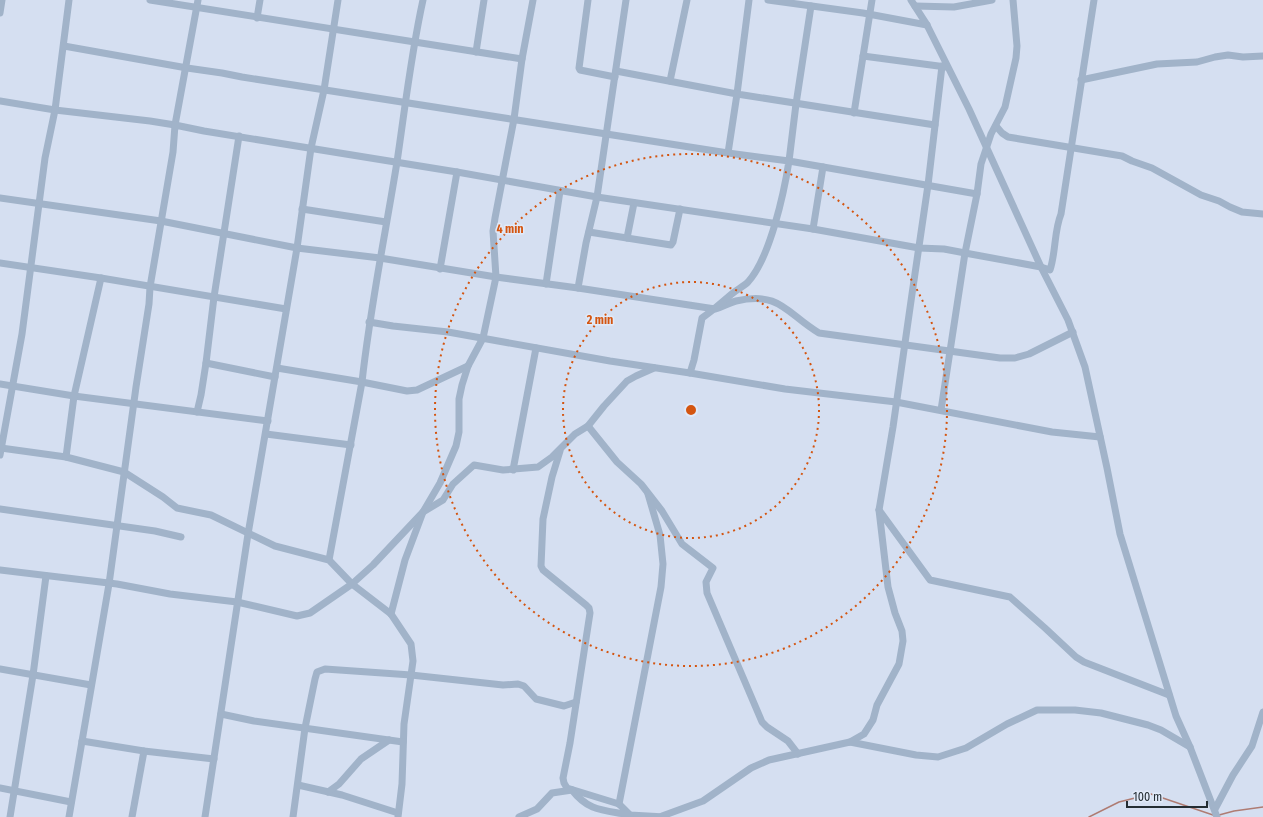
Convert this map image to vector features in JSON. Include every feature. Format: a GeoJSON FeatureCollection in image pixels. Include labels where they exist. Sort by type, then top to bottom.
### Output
{"type":"FeatureCollection","features":[{"type":"Feature","properties":{"kind":"street"},"geometry":{"type":"LineString","coordinates":[[0,13],[2,0]]}},
{"type":"Feature","properties":{"kind":"street"},"geometry":{"type":"LineString","coordinates":[[69,0],[55,110],[45,158],[31,267],[13,386],[1,452],[66,457],[124,472],[163,497],[177,508],[211,515],[275,546],[329,560],[352,584],[391,614],[411,644],[412,661],[403,742],[402,784],[398,815],[342,795],[298,785]]}},
{"type":"Feature","properties":{"kind":"street"},"geometry":{"type":"LineString","coordinates":[[150,0],[197,4],[257,18],[522,59]]}},
{"type":"Feature","properties":{"kind":"street"},"geometry":{"type":"LineString","coordinates":[[257,18],[260,0]]}},
{"type":"Feature","properties":{"kind":"street"},"geometry":{"type":"LineString","coordinates":[[205,817],[248,534],[297,248],[311,148],[324,90],[338,0]]}},
{"type":"Feature","properties":{"kind":"street"},"geometry":{"type":"LineString","coordinates":[[329,560],[362,382],[369,322],[397,162],[414,42],[422,0]]}},
{"type":"Feature","properties":{"kind":"street"},"geometry":{"type":"LineString","coordinates":[[476,52],[484,0]]}},
{"type":"Feature","properties":{"kind":"street"},"geometry":{"type":"LineString","coordinates":[[391,614],[404,560],[424,512],[440,483],[456,446],[459,432],[459,399],[462,385],[468,366],[483,338],[496,277],[493,231],[514,119],[522,59],[533,0]]}},
{"type":"Feature","properties":{"kind":"street"},"geometry":{"type":"LineString","coordinates":[[588,0],[579,68],[580,70],[670,81],[737,94],[935,126]]}},
{"type":"Feature","properties":{"kind":"street"},"geometry":{"type":"LineString","coordinates":[[578,288],[597,197],[626,0]]}},
{"type":"Feature","properties":{"kind":"street"},"geometry":{"type":"LineString","coordinates":[[670,81],[687,0]]}},
{"type":"Feature","properties":{"kind":"street"},"geometry":{"type":"LineString","coordinates":[[728,153],[749,0]]}},
{"type":"Feature","properties":{"kind":"street"},"geometry":{"type":"LineString","coordinates":[[768,0],[927,25]]}},
{"type":"Feature","properties":{"kind":"street"},"geometry":{"type":"LineString","coordinates":[[854,112],[872,0]]}},
{"type":"Feature","properties":{"kind":"street"},"geometry":{"type":"LineString","coordinates":[[913,3],[954,7],[992,0]]}},
{"type":"Feature","properties":{"kind":"street"},"geometry":{"type":"LineString","coordinates":[[941,410],[949,351],[981,164],[986,147],[1005,107],[1016,58],[1017,46],[1013,0]]}},
{"type":"Feature","properties":{"kind":"street"},"geometry":{"type":"LineString","coordinates":[[0,101],[55,110],[150,120],[560,191],[776,223],[919,248],[944,249],[1050,270],[1094,0]]}},
{"type":"Feature","properties":{"kind":"street"},"geometry":{"type":"LineString","coordinates":[[913,3],[927,25],[945,67],[970,109],[986,147],[1072,332],[1085,367],[1120,534],[1176,716],[1190,747],[1217,817]]}},
{"type":"Feature","properties":{"kind":"street"},"geometry":{"type":"LineString","coordinates":[[69,817],[109,584],[149,304],[150,287],[173,152],[175,125],[187,68],[197,4]]}},
{"type":"Feature","properties":{"kind":"street"},"geometry":{"type":"LineString","coordinates":[[690,373],[702,318],[748,282],[754,274],[764,254],[776,223],[789,161],[811,6]]}},
{"type":"Feature","properties":{"kind":"street"},"geometry":{"type":"LineString","coordinates":[[64,46],[187,68],[405,103],[789,161],[977,194]]}},
{"type":"Feature","properties":{"kind":"street"},"geometry":{"type":"LineString","coordinates":[[1081,80],[1157,64],[1197,62],[1228,55],[1243,57],[1263,56]]}},
{"type":"Feature","properties":{"kind":"street"},"geometry":{"type":"LineString","coordinates":[[863,56],[945,67]]}},
{"type":"Feature","properties":{"kind":"street"},"geometry":{"type":"LineString","coordinates":[[572,790],[579,799],[594,808],[630,815],[664,817],[703,801],[751,768],[769,760],[850,742],[864,734],[873,720],[877,705],[898,664],[903,641],[902,631],[895,613],[888,587],[879,510],[885,480],[904,345],[912,303],[935,126],[945,67]]}},
{"type":"Feature","properties":{"kind":"street"},"geometry":{"type":"LineString","coordinates":[[996,126],[1008,137],[1122,156],[1152,168],[1201,195],[1219,201],[1242,212],[1263,214]]}},
{"type":"Feature","properties":{"kind":"street"},"geometry":{"type":"LineString","coordinates":[[197,412],[206,363],[214,297],[239,136]]}},
{"type":"Feature","properties":{"kind":"street"},"geometry":{"type":"LineString","coordinates":[[813,229],[823,167]]}},
{"type":"Feature","properties":{"kind":"street"},"geometry":{"type":"LineString","coordinates":[[440,269],[457,172]]}},
{"type":"Feature","properties":{"kind":"street"},"geometry":{"type":"LineString","coordinates":[[546,284],[560,191]]}},
{"type":"Feature","properties":{"kind":"street"},"geometry":{"type":"LineString","coordinates":[[0,198],[161,221],[297,248],[380,258],[440,269],[715,309],[722,308],[734,301],[747,299],[769,299],[783,306],[807,326],[819,333],[1000,358],[1014,358],[1029,354],[1072,332]]}},
{"type":"Feature","properties":{"kind":"street"},"geometry":{"type":"LineString","coordinates":[[626,238],[634,202]]}},
{"type":"Feature","properties":{"kind":"street"},"geometry":{"type":"LineString","coordinates":[[302,209],[386,222]]}},
{"type":"Feature","properties":{"kind":"street"},"geometry":{"type":"LineString","coordinates":[[589,232],[671,245],[673,242],[680,209]]}},
{"type":"Feature","properties":{"kind":"street"},"geometry":{"type":"LineString","coordinates":[[0,263],[286,308]]}},
{"type":"Feature","properties":{"kind":"street"},"geometry":{"type":"LineString","coordinates":[[66,457],[74,396],[101,278]]}},
{"type":"Feature","properties":{"kind":"street"},"geometry":{"type":"LineString","coordinates":[[369,322],[483,338],[610,362],[690,373],[785,389],[896,402],[1052,432],[1100,437]]}},
{"type":"Feature","properties":{"kind":"street"},"geometry":{"type":"LineString","coordinates":[[513,470],[536,348]]}},
{"type":"Feature","properties":{"kind":"street"},"geometry":{"type":"LineString","coordinates":[[206,363],[275,377]]}},
{"type":"Feature","properties":{"kind":"street"},"geometry":{"type":"LineString","coordinates":[[277,368],[407,391],[422,387],[468,366]]}},
{"type":"Feature","properties":{"kind":"street"},"geometry":{"type":"LineString","coordinates":[[0,570],[237,602],[296,616],[310,613],[352,584],[383,556],[424,512],[443,500],[453,484],[474,465],[503,470],[538,467],[560,450],[575,434],[588,426],[627,381],[654,368]]}},
{"type":"Feature","properties":{"kind":"street"},"geometry":{"type":"LineString","coordinates":[[0,384],[74,396],[268,421]]}},
{"type":"Feature","properties":{"kind":"street"},"geometry":{"type":"LineString","coordinates":[[588,426],[617,462],[636,478],[662,511],[682,544],[713,568],[706,582],[707,592],[762,722],[788,741],[798,754]]}},
{"type":"Feature","properties":{"kind":"street"},"geometry":{"type":"LineString","coordinates":[[266,434],[351,445]]}},
{"type":"Feature","properties":{"kind":"street"},"geometry":{"type":"LineString","coordinates":[[560,450],[552,477],[544,519],[541,562],[543,570],[586,605],[589,608],[590,613],[570,743],[563,778],[567,788],[618,804],[630,815]]}},
{"type":"Feature","properties":{"kind":"street"},"geometry":{"type":"LineString","coordinates":[[618,804],[661,587],[663,564],[660,535],[647,492]]}},
{"type":"Feature","properties":{"kind":"street"},"geometry":{"type":"LineString","coordinates":[[0,508],[155,531],[181,537]]}},
{"type":"Feature","properties":{"kind":"street"},"geometry":{"type":"LineString","coordinates":[[879,510],[930,580],[1010,597],[1046,628],[1076,657],[1084,662],[1169,695]]}},
{"type":"Feature","properties":{"kind":"street"},"geometry":{"type":"LineString","coordinates":[[10,817],[33,675],[46,576]]}},
{"type":"Feature","properties":{"kind":"street"},"geometry":{"type":"LineString","coordinates":[[0,669],[91,685]]}},
{"type":"Feature","properties":{"kind":"street"},"geometry":{"type":"LineString","coordinates":[[293,817],[305,728],[314,679],[317,672],[325,669],[411,675],[503,685],[518,684],[524,686],[536,699],[564,706],[576,702]]}},
{"type":"Feature","properties":{"kind":"street"},"geometry":{"type":"LineString","coordinates":[[850,742],[916,756],[938,757],[966,748],[1007,724],[1037,710],[1055,709],[1101,713],[1148,725],[1161,730],[1190,747]]}},
{"type":"Feature","properties":{"kind":"street"},"geometry":{"type":"LineString","coordinates":[[1215,809],[1233,775],[1252,746],[1263,712]]}},
{"type":"Feature","properties":{"kind":"street"},"geometry":{"type":"LineString","coordinates":[[221,714],[254,721],[403,742]]}},
{"type":"Feature","properties":{"kind":"street"},"geometry":{"type":"LineString","coordinates":[[328,792],[339,784],[361,759],[389,740]]}},
{"type":"Feature","properties":{"kind":"street"},"geometry":{"type":"LineString","coordinates":[[82,741],[144,751],[214,759]]}},
{"type":"Feature","properties":{"kind":"street"},"geometry":{"type":"LineString","coordinates":[[132,817],[144,751]]}},
{"type":"Feature","properties":{"kind":"street"},"geometry":{"type":"LineString","coordinates":[[0,788],[72,802]]}},
{"type":"Feature","properties":{"kind":"street"},"geometry":{"type":"LineString","coordinates":[[519,817],[537,809],[552,793],[572,790]]}},
{"type":"Feature","properties":{"kind":"waterway"},"geometry":{"type":"LineString","coordinates":[[1089,817],[1119,802],[1151,794],[1213,815]]}},
{"type":"Feature","properties":{"kind":"waterway"},"geometry":{"type":"LineString","coordinates":[[1219,815],[1234,811],[1263,807]]}}]}
